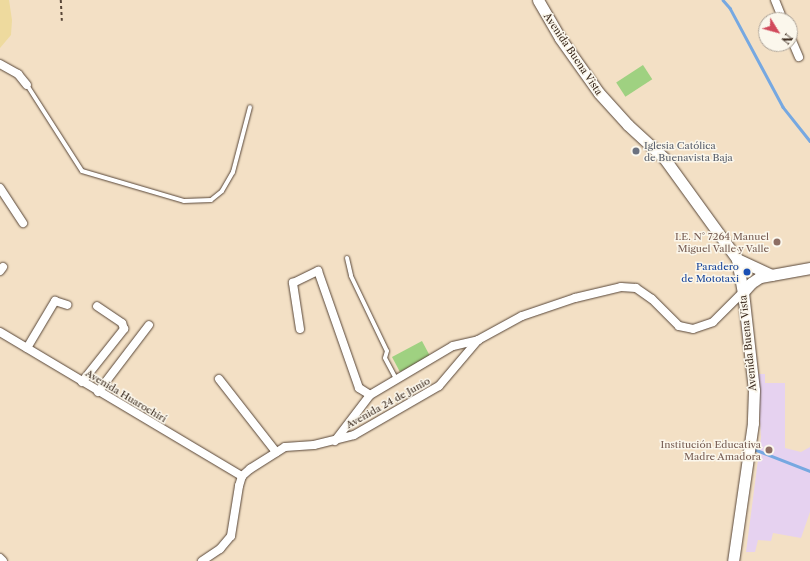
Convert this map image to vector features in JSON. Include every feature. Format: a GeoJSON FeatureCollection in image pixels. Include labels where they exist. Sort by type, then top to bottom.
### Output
{"type":"FeatureCollection","features":[{"type":"Feature","properties":{"kind":"street","name":"Avenida Buena Vista"},"geometry":{"type":"LineString","coordinates":[[538,0],[560,38],[598,93],[628,125],[664,158],[737,259],[743,292],[754,390],[753,423],[733,561]]}},
{"type":"Feature","properties":{"kind":"street"},"geometry":{"type":"LineString","coordinates":[[775,0],[780,12]]}},
{"type":"Feature","properties":{"kind":"street"},"geometry":{"type":"LineString","coordinates":[[797,52],[799,57]]}},
{"type":"Feature","properties":{"kind":"street"},"geometry":{"type":"LineString","coordinates":[[0,64],[18,74],[27,85]]}},
{"type":"Feature","properties":{"kind":"street"},"geometry":{"type":"LineString","coordinates":[[0,188],[3,198],[23,223]]}},
{"type":"Feature","properties":{"kind":"street"},"geometry":{"type":"LineString","coordinates":[[737,259],[771,275]]}},
{"type":"Feature","properties":{"kind":"street"},"geometry":{"type":"LineString","coordinates":[[743,292],[755,280],[771,275],[810,268]]}},
{"type":"Feature","properties":{"kind":"street"},"geometry":{"type":"LineString","coordinates":[[300,329],[292,283],[318,271],[359,388],[370,395]]}},
{"type":"Feature","properties":{"kind":"street","name":"Avenida 24 de Junio"},"geometry":{"type":"LineString","coordinates":[[335,441],[370,395],[453,346],[478,340],[522,316],[574,298],[621,288],[636,288],[652,299],[679,326],[693,329],[713,322],[743,292]]}},
{"type":"Feature","properties":{"kind":"street"},"geometry":{"type":"LineString","coordinates":[[27,348],[55,301],[66,305]]}},
{"type":"Feature","properties":{"kind":"street"},"geometry":{"type":"LineString","coordinates":[[82,382],[124,329],[122,323],[97,306]]}},
{"type":"Feature","properties":{"kind":"street"},"geometry":{"type":"LineString","coordinates":[[98,392],[149,325]]}},
{"type":"Feature","properties":{"kind":"street","name":"Avenida Huarochirí"},"geometry":{"type":"LineString","coordinates":[[0,332],[98,392],[242,476]]}},
{"type":"Feature","properties":{"kind":"street","name":"Avenida 24 de Junio"},"geometry":{"type":"LineString","coordinates":[[242,476],[285,447],[335,441],[354,435],[440,386],[478,340]]}},
{"type":"Feature","properties":{"kind":"street"},"geometry":{"type":"LineString","coordinates":[[219,379],[276,452]]}},
{"type":"Feature","properties":{"kind":"street"},"geometry":{"type":"LineString","coordinates":[[202,561],[220,549],[231,536],[242,476]]}},
{"type":"Feature","properties":{"kind":"street"},"geometry":{"type":"LineString","coordinates":[[0,558],[3,561]]}},
{"type":"Feature","properties":{"kind":"lane"},"geometry":{"type":"LineString","coordinates":[[27,85],[82,171],[110,181],[184,201],[199,202],[211,200],[222,191],[233,172],[250,107]]}},
{"type":"Feature","properties":{"kind":"lane"},"geometry":{"type":"LineString","coordinates":[[347,258],[352,276],[387,351],[385,358],[397,380]]}},
{"type":"Feature","properties":{"kind":"path"},"geometry":{"type":"LineString","coordinates":[[61,0],[62,21]]}},
{"type":"Feature","properties":{"kind":"shaded area"},"geometry":{"type":"Polygon","coordinates":[[[757,374],[765,374],[765,383],[785,383],[785,448],[801,452],[810,447],[810,512],[801,538],[773,533],[771,541],[758,540],[755,552],[746,552],[761,437],[757,374]]]}},
{"type":"Feature","properties":{"kind":"green space"},"geometry":{"type":"Polygon","coordinates":[[[643,65],[652,79],[625,97],[616,82],[643,65]]]}},
{"type":"Feature","properties":{"kind":"green space"},"geometry":{"type":"Polygon","coordinates":[[[422,341],[430,356],[400,372],[392,357],[422,341]]]}},
{"type":"Feature","properties":{"kind":"sand"},"geometry":{"type":"Polygon","coordinates":[[[0,0],[9,0],[12,20],[11,35],[0,48],[0,0]]]}},
{"type":"Feature","properties":{"kind":"waterway"},"geometry":{"type":"LineString","coordinates":[[723,0],[730,8],[783,107],[810,141]]}},
{"type":"Feature","properties":{"kind":"waterway"},"geometry":{"type":"LineString","coordinates":[[754,446],[754,449],[810,471]]}},
{"type":"Feature","properties":{"kind":"place","name":"Iglesia Católica de Buenavista Baja"},"geometry":{"type":"Point","coordinates":[636,151]}},
{"type":"Feature","properties":{"kind":"place","name":"I.E. N° 7264 Manuel Miguel Valle y Valle"},"geometry":{"type":"Point","coordinates":[777,242]}},
{"type":"Feature","properties":{"kind":"place","name":"Paradero de Mototaxi"},"geometry":{"type":"Point","coordinates":[747,272]}},
{"type":"Feature","properties":{"kind":"place","name":"Institución Educativa Madre Amadora"},"geometry":{"type":"Point","coordinates":[769,450]}}]}
